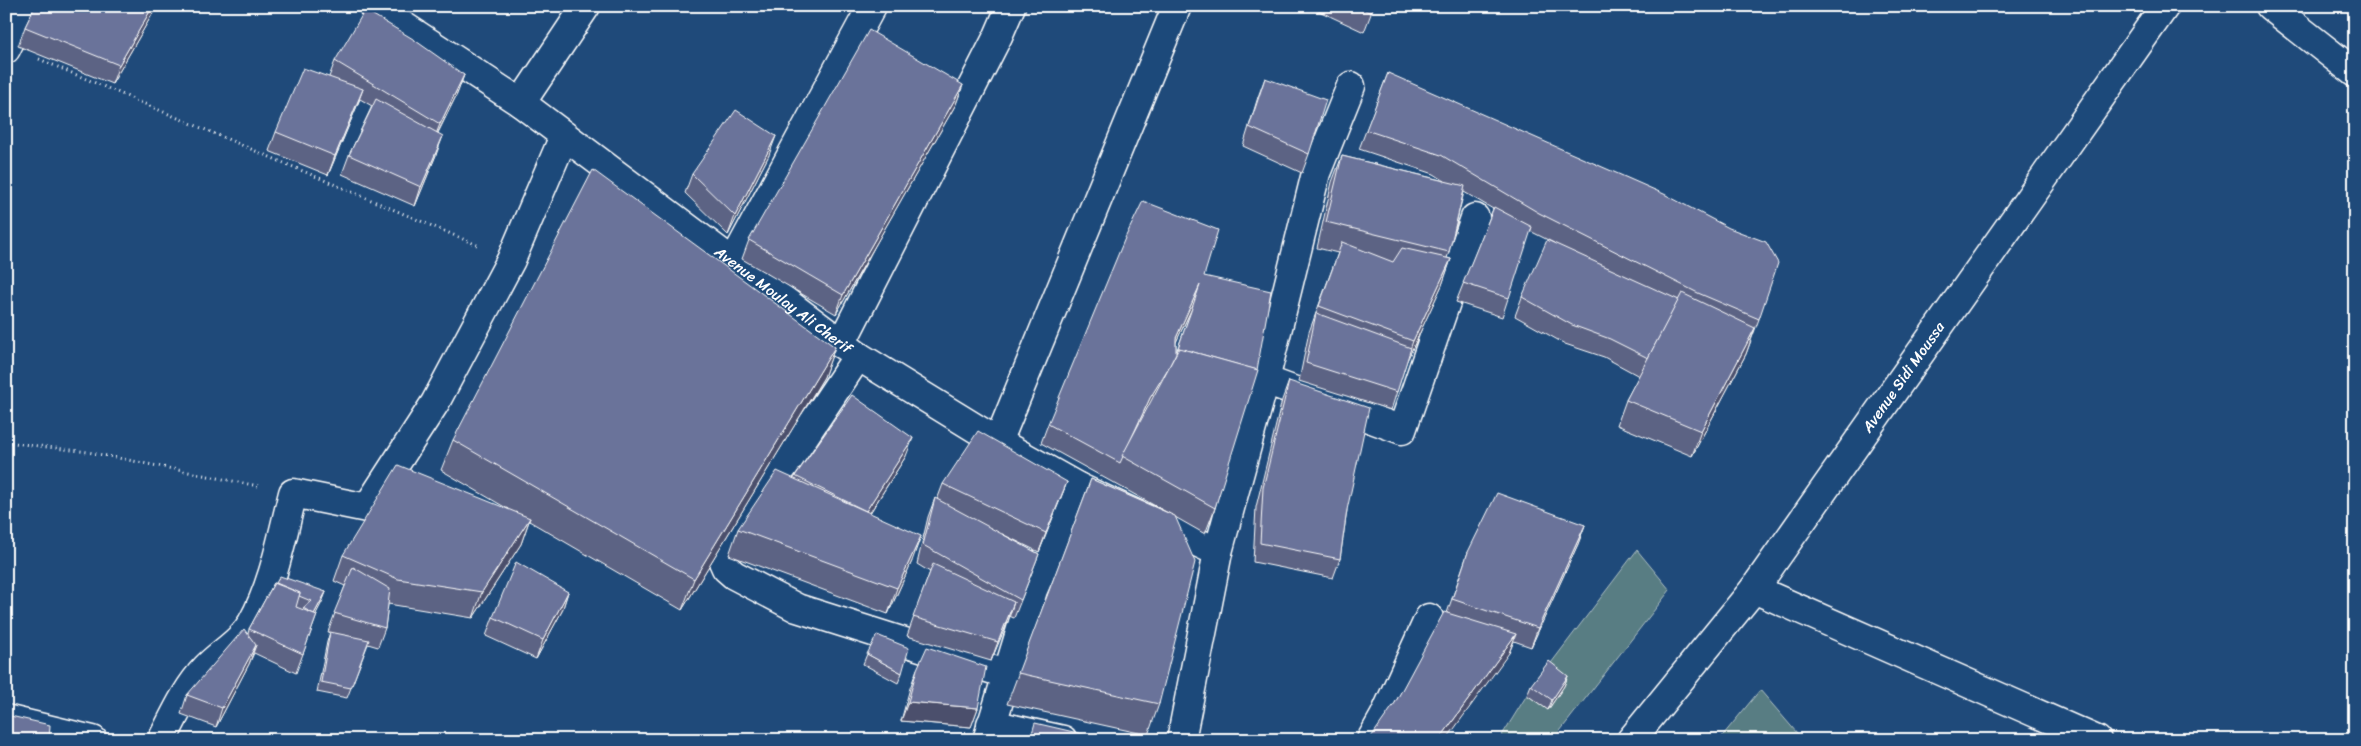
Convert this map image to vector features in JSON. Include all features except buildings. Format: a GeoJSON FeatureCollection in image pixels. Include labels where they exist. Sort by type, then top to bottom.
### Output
{"type":"FeatureCollection","features":[{"type":"Feature","properties":{"kind":"street"},"geometry":{"type":"LineString","coordinates":[[7,48],[27,6]]}},
{"type":"Feature","properties":{"kind":"street","name":"Avenue Moulay Ali Cherif"},"geometry":{"type":"LineString","coordinates":[[373,6],[520,104],[849,350],[998,442],[1078,487],[1218,552]]}},
{"type":"Feature","properties":{"kind":"street"},"geometry":{"type":"LineString","coordinates":[[520,104],[586,6]]}},
{"type":"Feature","properties":{"kind":"street"},"geometry":{"type":"LineString","coordinates":[[733,263],[872,6]]}},
{"type":"Feature","properties":{"kind":"street"},"geometry":{"type":"LineString","coordinates":[[1006,674],[797,608],[763,592],[726,568],[722,559],[723,551],[791,456],[849,350],[1011,6]]}},
{"type":"Feature","properties":{"kind":"street"},"geometry":{"type":"LineString","coordinates":[[998,442],[1178,6]]}},
{"type":"Feature","properties":{"kind":"street","name":"Avenue Sidi Moussa"},"geometry":{"type":"LineString","coordinates":[[1631,740],[1754,589],[2165,6]]}},
{"type":"Feature","properties":{"kind":"street"},"geometry":{"type":"LineString","coordinates":[[2270,6],[2351,63]]}},
{"type":"Feature","properties":{"kind":"street"},"geometry":{"type":"LineString","coordinates":[[1182,740],[1218,552],[1316,173],[1352,86]]}},
{"type":"Feature","properties":{"kind":"street"},"geometry":{"type":"LineString","coordinates":[[162,740],[186,693],[206,668],[240,638],[252,624],[276,558],[293,493],[367,508],[435,403],[511,260],[564,136]]}},
{"type":"Feature","properties":{"kind":"street"},"geometry":{"type":"LineString","coordinates":[[1264,380],[1402,430],[1475,218]]}},
{"type":"Feature","properties":{"kind":"street"},"geometry":{"type":"LineString","coordinates":[[1063,740],[989,732],[1033,590],[1078,487]]}},
{"type":"Feature","properties":{"kind":"street"},"geometry":{"type":"LineString","coordinates":[[1754,589],[2097,740]]}},
{"type":"Feature","properties":{"kind":"street"},"geometry":{"type":"LineString","coordinates":[[1371,740],[1384,717],[1429,618]]}},
{"type":"Feature","properties":{"kind":"street"},"geometry":{"type":"LineString","coordinates":[[6,719],[93,740]]}},
{"type":"Feature","properties":{"kind":"path"},"geometry":{"type":"LineString","coordinates":[[7,48],[511,260]]}},
{"type":"Feature","properties":{"kind":"path"},"geometry":{"type":"LineString","coordinates":[[6,442],[88,452],[293,493]]}},
{"type":"Feature","properties":{"kind":"green space"},"geometry":{"type":"Polygon","coordinates":[[[1637,550],[1670,590],[1553,740],[1499,740],[1527,695],[1548,710],[1545,671],[1637,550]]]}},
{"type":"Feature","properties":{"kind":"green space"},"geometry":{"type":"Polygon","coordinates":[[[1760,690],[1803,740],[1719,740],[1760,690]]]}}]}
